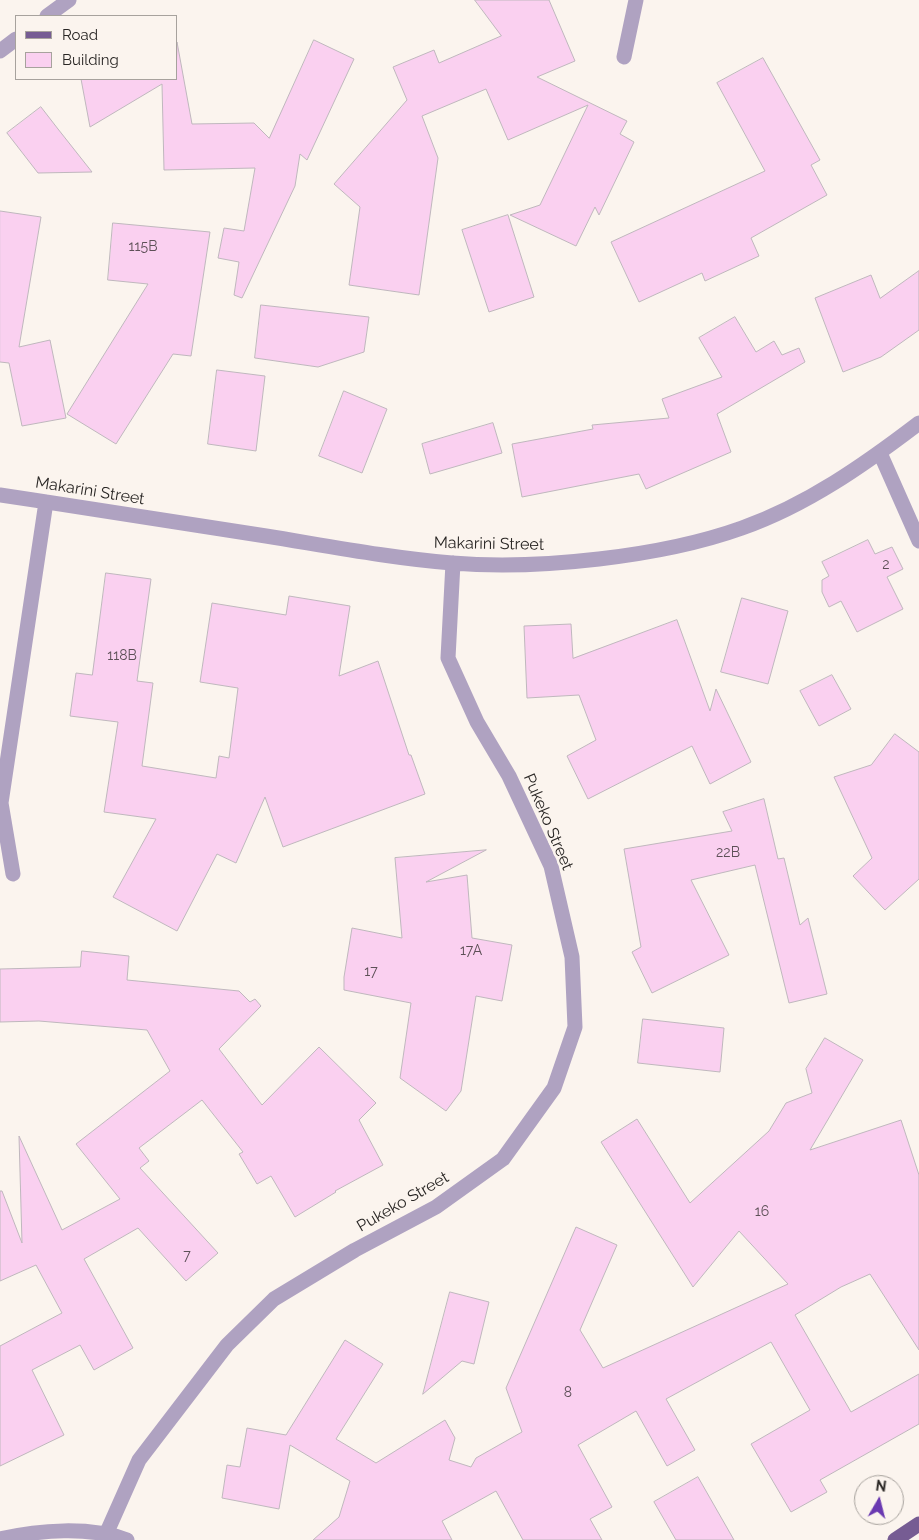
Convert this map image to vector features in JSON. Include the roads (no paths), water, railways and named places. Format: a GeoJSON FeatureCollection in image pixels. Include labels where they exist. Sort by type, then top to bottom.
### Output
{"type":"FeatureCollection","features":[{"type":"Feature","properties":{"kind":"main road"},"geometry":{"type":"LineString","coordinates":[[895,1540],[919,1524]]}},
{"type":"Feature","properties":{"kind":"street"},"geometry":{"type":"LineString","coordinates":[[48,15],[69,0]]}},
{"type":"Feature","properties":{"kind":"street"},"geometry":{"type":"LineString","coordinates":[[624,57],[636,0]]}},
{"type":"Feature","properties":{"kind":"street"},"geometry":{"type":"LineString","coordinates":[[0,51],[15,40]]}},
{"type":"Feature","properties":{"kind":"street","name":"Makarini Street"},"geometry":{"type":"LineString","coordinates":[[0,495],[375,553],[453,563],[568,562],[697,542],[743,528],[810,498],[880,453],[919,423]]}},
{"type":"Feature","properties":{"kind":"street"},"geometry":{"type":"LineString","coordinates":[[880,453],[919,541]]}},
{"type":"Feature","properties":{"kind":"street"},"geometry":{"type":"LineString","coordinates":[[13,874],[1,803],[46,502]]}},
{"type":"Feature","properties":{"kind":"street","name":"Pukeko Street"},"geometry":{"type":"LineString","coordinates":[[106,1532],[139,1460],[227,1344],[274,1299],[355,1250],[436,1207],[503,1159],[554,1088],[575,1028],[572,957],[551,866],[509,776],[477,722],[448,658],[453,563]]}},
{"type":"Feature","properties":{"kind":"street"},"geometry":{"type":"LineString","coordinates":[[0,1539],[29,1532],[106,1532],[127,1540]]}}]}
